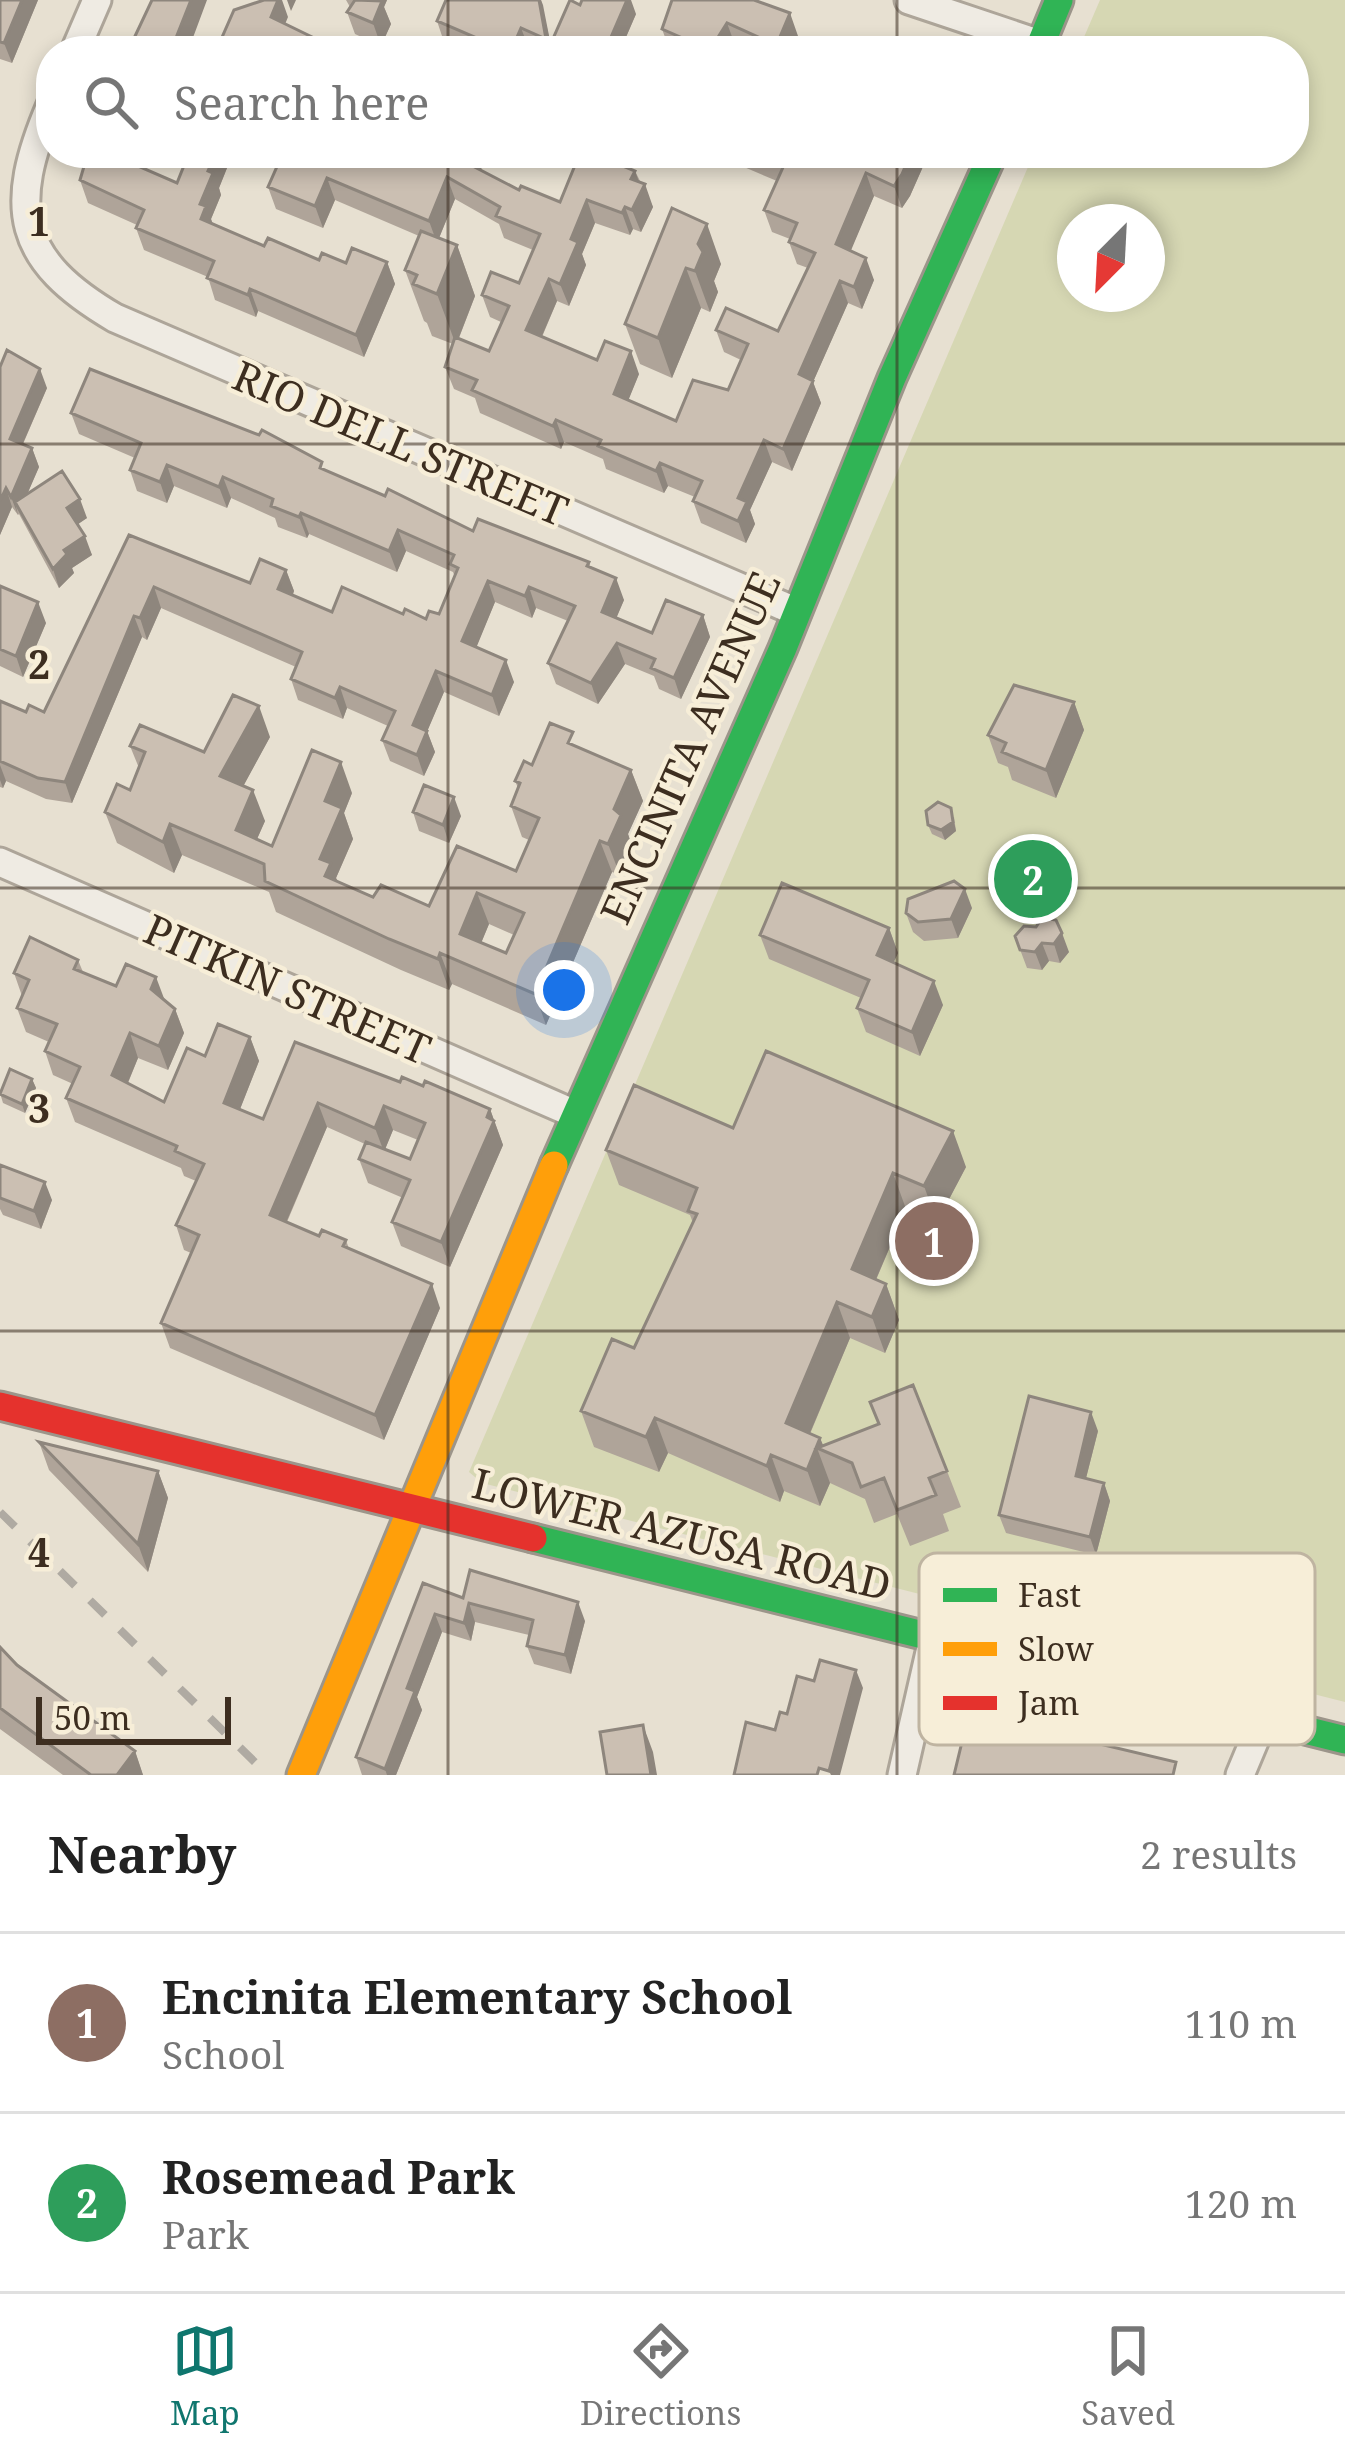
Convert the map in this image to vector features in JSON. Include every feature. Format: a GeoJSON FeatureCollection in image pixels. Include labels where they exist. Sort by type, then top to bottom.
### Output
{"type":"FeatureCollection","features":[{"type":"Feature","properties":{"kind":"street"},"geometry":{"type":"LineString","coordinates":[[82,36],[98,0]]}},
{"type":"Feature","properties":{"kind":"street"},"geometry":{"type":"LineString","coordinates":[[909,0],[1006,36]]}},
{"type":"Feature","properties":{"kind":"street"},"geometry":{"type":"LineString","coordinates":[[1044,36],[1059,0]]}},
{"type":"Feature","properties":{"kind":"street","name":"RIO DELL STREET"},"geometry":{"type":"LineString","coordinates":[[36,147],[23,203],[30,239],[43,264],[71,292],[115,318],[796,612]]}},
{"type":"Feature","properties":{"kind":"street","name":"ENCINITA AVENUE"},"geometry":{"type":"LineString","coordinates":[[301,1775],[575,1114],[986,168]]}},
{"type":"Feature","properties":{"kind":"street","name":"PITKIN STREET"},"geometry":{"type":"LineString","coordinates":[[0,862],[575,1114]]}},
{"type":"Feature","properties":{"kind":"street","name":"LOWER AZUSA ROAD"},"geometry":{"type":"LineString","coordinates":[[0,1406],[919,1636]]}},
{"type":"Feature","properties":{"kind":"street"},"geometry":{"type":"LineString","coordinates":[[902,1775],[919,1700]]}},
{"type":"Feature","properties":{"kind":"street","name":"LOWER AZUSA ROAD"},"geometry":{"type":"LineString","coordinates":[[1315,1733],[1345,1740]]}},
{"type":"Feature","properties":{"kind":"street"},"geometry":{"type":"LineString","coordinates":[[1240,1775],[1253,1745]]}},
{"type":"Feature","properties":{"kind":"green space"},"geometry":{"type":"Polygon","coordinates":[[[1100,0],[1345,0],[1345,1702],[1315,1694],[1315,1553],[919,1553],[919,1594],[482,1483],[469,1472],[1028,168],[1309,168],[1309,36],[1084,36],[1100,0]]]}},
{"type":"Feature","properties":{"kind":"building"},"geometry":{"type":"Polygon","coordinates":[[[0,0],[22,0],[4,43],[0,42],[0,0]]]}},
{"type":"Feature","properties":{"kind":"building"},"geometry":{"type":"Polygon","coordinates":[[[152,0],[191,0],[177,36],[135,36],[152,0]]]}},
{"type":"Feature","properties":{"kind":"building"},"geometry":{"type":"Polygon","coordinates":[[[278,0],[271,17],[310,36],[223,36],[234,10],[278,0]]]}},
{"type":"Feature","properties":{"kind":"building"},"geometry":{"type":"Polygon","coordinates":[[[355,0],[382,1],[373,23],[347,12],[355,0]]]}},
{"type":"Feature","properties":{"kind":"building"},"geometry":{"type":"Polygon","coordinates":[[[446,0],[539,0],[545,36],[521,28],[518,36],[472,36],[437,21],[446,0]]]}},
{"type":"Feature","properties":{"kind":"building"},"geometry":{"type":"Polygon","coordinates":[[[570,0],[580,5],[582,0],[627,0],[611,36],[554,36],[570,0]]]}},
{"type":"Feature","properties":{"kind":"building"},"geometry":{"type":"Polygon","coordinates":[[[672,0],[754,0],[790,13],[780,36],[756,36],[727,23],[719,36],[678,36],[662,29],[672,0]]]}},
{"type":"Feature","properties":{"kind":"building"},"geometry":{"type":"Polygon","coordinates":[[[84,168],[142,168],[177,183],[183,168],[209,168],[213,173],[200,204],[206,206],[201,219],[264,246],[268,238],[319,260],[322,253],[346,263],[352,248],[387,262],[356,335],[250,289],[248,295],[207,278],[214,261],[136,228],[144,210],[80,180],[84,168]]]}},
{"type":"Feature","properties":{"kind":"building"},"geometry":{"type":"Polygon","coordinates":[[[276,168],[477,168],[519,190],[521,186],[560,202],[574,168],[635,171],[631,179],[645,184],[632,210],[625,207],[622,213],[587,200],[571,239],[578,242],[560,284],[549,279],[526,330],[597,360],[605,341],[631,351],[614,394],[676,421],[693,380],[728,390],[748,344],[716,330],[726,308],[778,331],[815,253],[789,242],[797,223],[764,210],[783,168],[905,168],[894,186],[866,173],[836,244],[866,258],[854,287],[840,281],[799,374],[813,381],[783,449],[764,440],[738,498],[747,502],[738,521],[693,501],[702,481],[660,463],[656,471],[598,446],[601,440],[556,420],[553,426],[472,390],[477,380],[445,367],[455,337],[489,351],[509,306],[482,295],[491,272],[519,283],[540,234],[496,216],[500,207],[447,177],[429,221],[327,178],[315,206],[268,187],[276,168]]]}},
{"type":"Feature","properties":{"kind":"building"},"geometry":{"type":"Polygon","coordinates":[[[672,208],[707,224],[698,244],[703,252],[695,271],[686,268],[658,338],[625,324],[672,208]]]}},
{"type":"Feature","properties":{"kind":"building"},"geometry":{"type":"Polygon","coordinates":[[[421,231],[457,245],[437,294],[413,284],[417,275],[405,270],[421,231]]]}},
{"type":"Feature","properties":{"kind":"building"},"geometry":{"type":"Polygon","coordinates":[[[7,350],[40,369],[10,439],[32,448],[11,497],[6,488],[0,501],[0,367],[7,350]]]}},
{"type":"Feature","properties":{"kind":"building"},"geometry":{"type":"Polygon","coordinates":[[[90,369],[259,435],[262,430],[322,462],[320,468],[385,496],[388,489],[473,531],[478,519],[589,562],[587,566],[616,578],[602,612],[652,633],[666,600],[703,615],[674,678],[651,668],[655,659],[617,643],[591,683],[548,663],[575,606],[529,587],[525,596],[488,581],[462,641],[506,660],[492,695],[436,671],[413,725],[427,731],[417,755],[382,740],[395,711],[340,687],[335,698],[291,679],[302,652],[154,587],[140,618],[134,616],[65,782],[38,778],[0,761],[0,701],[26,712],[29,705],[44,712],[129,535],[250,583],[260,559],[286,570],[278,589],[332,612],[342,587],[426,619],[429,611],[439,614],[458,568],[450,564],[454,555],[398,530],[389,551],[301,513],[299,517],[271,506],[273,499],[223,477],[219,487],[167,465],[160,482],[130,470],[141,443],[71,413],[90,369]]]}},
{"type":"Feature","properties":{"kind":"building"},"geometry":{"type":"Polygon","coordinates":[[[62,471],[80,499],[67,508],[85,536],[64,550],[67,554],[53,569],[15,502],[62,471]]]}},
{"type":"Feature","properties":{"kind":"building"},"geometry":{"type":"Polygon","coordinates":[[[0,586],[38,602],[16,656],[0,649],[0,586]]]}},
{"type":"Feature","properties":{"kind":"building"},"geometry":{"type":"Polygon","coordinates":[[[1014,685],[1074,702],[1046,770],[1002,752],[1006,743],[988,735],[1014,685]]]}},
{"type":"Feature","properties":{"kind":"building"},"geometry":{"type":"Polygon","coordinates":[[[233,695],[259,706],[220,776],[253,790],[236,830],[272,846],[312,750],[341,762],[325,801],[342,808],[320,859],[331,863],[325,876],[373,897],[381,885],[429,906],[457,846],[516,871],[539,818],[511,806],[520,783],[515,781],[524,761],[532,765],[550,723],[573,732],[568,743],[631,770],[614,809],[621,815],[608,844],[600,841],[535,994],[440,953],[438,959],[389,939],[265,881],[264,864],[170,824],[163,842],[105,812],[117,784],[130,790],[145,752],[130,746],[140,725],[204,752],[233,695]],[[477,893],[460,934],[506,953],[524,913],[477,893]]]}},
{"type":"Feature","properties":{"kind":"building"},"geometry":{"type":"Polygon","coordinates":[[[424,785],[454,797],[443,825],[413,812],[424,785]]]}},
{"type":"Feature","properties":{"kind":"building"},"geometry":{"type":"Polygon","coordinates":[[[938,802],[951,808],[953,822],[941,830],[928,825],[926,811],[938,802]]]}},
{"type":"Feature","properties":{"kind":"building"},"geometry":{"type":"Polygon","coordinates":[[[954,881],[965,889],[951,919],[918,922],[906,913],[908,899],[954,881]]]}},
{"type":"Feature","properties":{"kind":"building"},"geometry":{"type":"Polygon","coordinates":[[[782,883],[889,928],[877,955],[934,981],[912,1032],[857,1008],[869,980],[760,935],[782,883]]]}},
{"type":"Feature","properties":{"kind":"building"},"geometry":{"type":"Polygon","coordinates":[[[1042,918],[1056,920],[1062,933],[1054,944],[1042,943],[1035,952],[1020,950],[1015,936],[1024,926],[1036,927],[1042,918]]]}},
{"type":"Feature","properties":{"kind":"building"},"geometry":{"type":"Polygon","coordinates":[[[30,937],[78,960],[74,969],[116,986],[126,964],[156,977],[151,989],[175,1009],[159,1046],[130,1033],[112,1075],[164,1102],[187,1048],[205,1056],[218,1024],[250,1037],[224,1103],[263,1119],[295,1042],[400,1082],[402,1077],[423,1086],[425,1081],[490,1109],[487,1117],[494,1121],[441,1242],[392,1222],[410,1180],[359,1159],[366,1142],[410,1159],[425,1123],[384,1106],[375,1128],[318,1103],[270,1215],[319,1236],[322,1230],[346,1240],[343,1246],[432,1284],[375,1415],[161,1323],[199,1235],[176,1225],[204,1164],[175,1151],[177,1146],[66,1098],[80,1067],[45,1051],[57,1024],[17,1008],[29,980],[14,973],[30,937]]]}},
{"type":"Feature","properties":{"kind":"building"},"geometry":{"type":"Polygon","coordinates":[[[766,1051],[953,1131],[924,1186],[893,1173],[852,1269],[886,1284],[872,1317],[837,1302],[786,1423],[820,1438],[807,1470],[771,1455],[767,1466],[655,1418],[646,1437],[581,1411],[612,1339],[634,1348],[697,1214],[688,1211],[697,1188],[606,1150],[634,1085],[733,1128],[766,1051]]]}},
{"type":"Feature","properties":{"kind":"building"},"geometry":{"type":"Polygon","coordinates":[[[10,1069],[32,1079],[22,1104],[0,1094],[10,1069]]]}},
{"type":"Feature","properties":{"kind":"building"},"geometry":{"type":"Polygon","coordinates":[[[0,1165],[45,1182],[34,1211],[0,1198],[0,1165]]]}},
{"type":"Feature","properties":{"kind":"building"},"geometry":{"type":"Polygon","coordinates":[[[913,1385],[947,1471],[929,1478],[936,1495],[897,1510],[884,1478],[861,1487],[852,1463],[817,1448],[879,1424],[870,1402],[913,1385]]]}},
{"type":"Feature","properties":{"kind":"building"},"geometry":{"type":"Polygon","coordinates":[[[1029,1396],[1091,1412],[1076,1476],[1104,1483],[1090,1537],[999,1515],[1029,1396]]]}},
{"type":"Feature","properties":{"kind":"building"},"geometry":{"type":"Polygon","coordinates":[[[39,1442],[158,1471],[138,1544],[39,1442]]]}},
{"type":"Feature","properties":{"kind":"building"},"geometry":{"type":"Polygon","coordinates":[[[470,1570],[578,1602],[565,1655],[527,1646],[533,1620],[469,1603],[464,1623],[435,1614],[407,1688],[415,1691],[385,1769],[356,1757],[423,1583],[463,1598],[470,1570]]]}},
{"type":"Feature","properties":{"kind":"building"},"geometry":{"type":"Polygon","coordinates":[[[0,1647],[17,1665],[135,1751],[117,1775],[91,1775],[0,1708],[0,1647]]]}},
{"type":"Feature","properties":{"kind":"building"},"geometry":{"type":"Polygon","coordinates":[[[820,1660],[856,1670],[829,1771],[734,1775],[746,1722],[775,1730],[780,1712],[787,1714],[797,1676],[814,1681],[820,1660]]]}},
{"type":"Feature","properties":{"kind":"building"},"geometry":{"type":"Polygon","coordinates":[[[643,1725],[651,1775],[607,1775],[600,1732],[643,1725]]]}},
{"type":"Feature","properties":{"kind":"building"},"geometry":{"type":"Polygon","coordinates":[[[961,1745],[1104,1745],[1176,1762],[1173,1775],[954,1775],[961,1745]]]}},
{"type":"Feature","properties":{"kind":"railway"},"geometry":{"type":"LineString","coordinates":[[0,1512],[268,1775]]}},
{"type":"Feature","properties":{"kind":"traffic: fast"},"geometry":{"type":"LineString","coordinates":[[1044,36],[1059,0]]}},
{"type":"Feature","properties":{"kind":"traffic: fast"},"geometry":{"type":"LineString","coordinates":[[554,1165],[783,648],[892,378],[986,168]]}},
{"type":"Feature","properties":{"kind":"traffic: fast"},"geometry":{"type":"LineString","coordinates":[[533,1538],[919,1634]]}},
{"type":"Feature","properties":{"kind":"traffic: fast"},"geometry":{"type":"LineString","coordinates":[[1315,1733],[1345,1740]]}},
{"type":"Feature","properties":{"kind":"traffic: slow"},"geometry":{"type":"LineString","coordinates":[[301,1775],[554,1165]]}},
{"type":"Feature","properties":{"kind":"traffic: jam"},"geometry":{"type":"LineString","coordinates":[[0,1406],[533,1538]]}},
{"type":"Feature","properties":{"kind":"place","name":"Rosemead Park"},"geometry":{"type":"Point","coordinates":[1033,879]}},
{"type":"Feature","properties":{"kind":"place","name":"Encinita Elementary School"},"geometry":{"type":"Point","coordinates":[934,1241]}}]}
